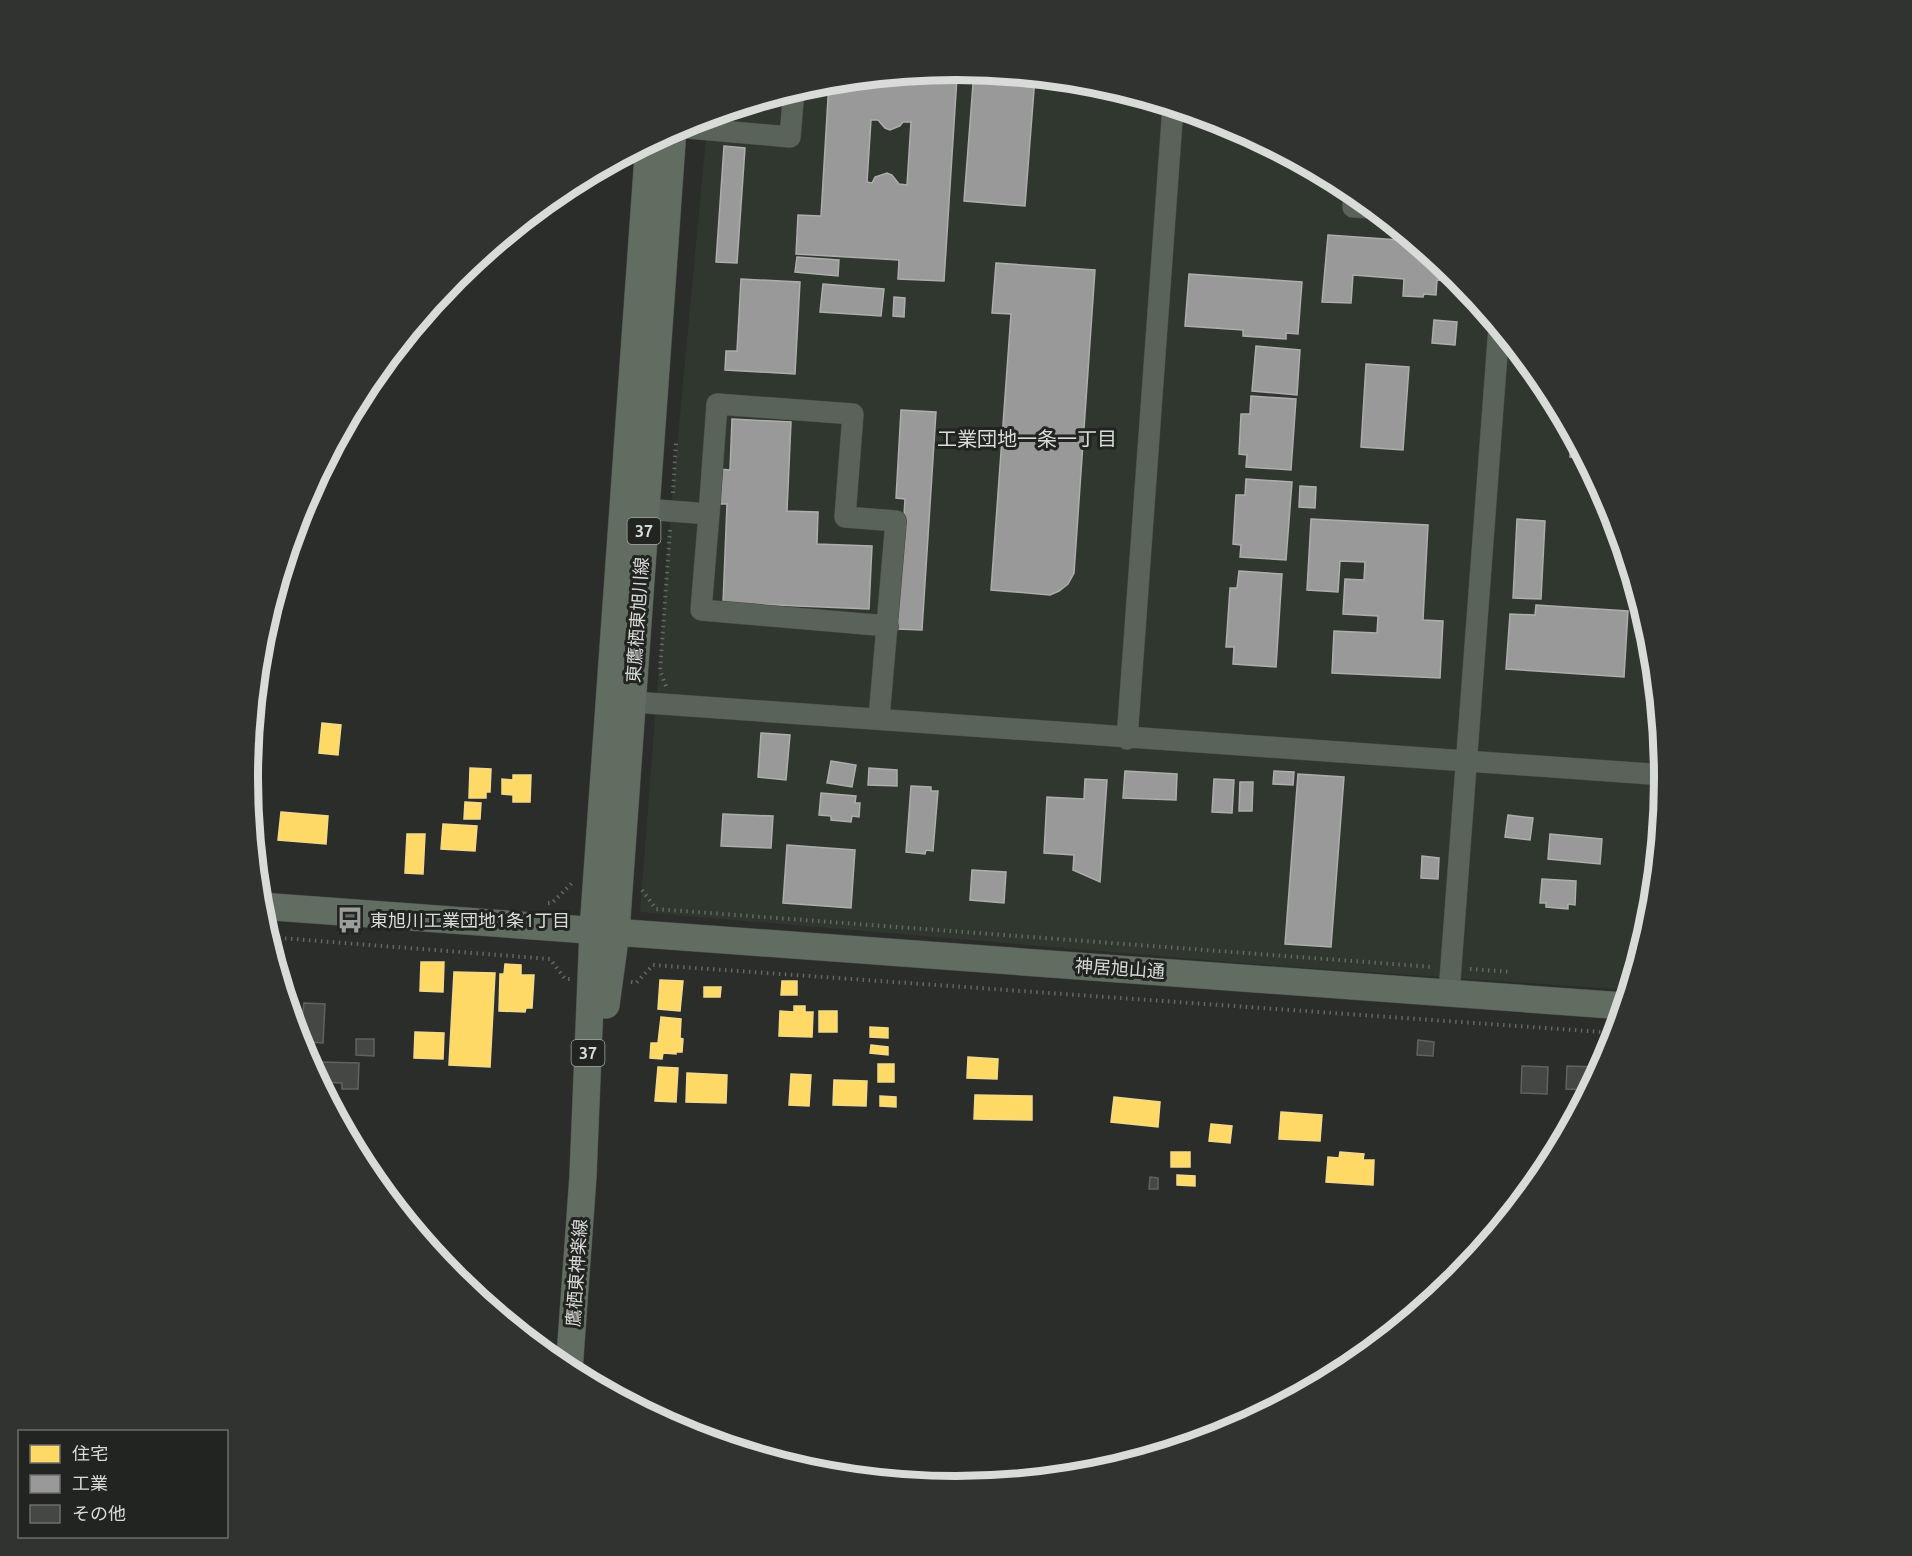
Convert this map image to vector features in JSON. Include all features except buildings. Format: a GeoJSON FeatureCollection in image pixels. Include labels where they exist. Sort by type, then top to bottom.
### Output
{"type":"FeatureCollection","features":[{"type":"Feature","properties":{"kind":"main road","name":"東鷹栖東旭川線"},"geometry":{"type":"LineString","coordinates":[[604,931],[634,508],[672,141]]}},
{"type":"Feature","properties":{"kind":"main road","name":"東鷹栖東旭川線"},"geometry":{"type":"LineString","coordinates":[[634,508],[649,151]]}},
{"type":"Feature","properties":{"kind":"main road","name":"神居旭山通"},"geometry":{"type":"LineString","coordinates":[[270,907],[604,931],[1450,980],[1617,1004]]}},
{"type":"Feature","properties":{"kind":"main road","name":"鷹栖東神楽線"},"geometry":{"type":"LineString","coordinates":[[570,1360],[604,931]]}},
{"type":"Feature","properties":{"kind":"street"},"geometry":{"type":"LineString","coordinates":[[700,129],[790,137],[793,99]]}},
{"type":"Feature","properties":{"kind":"street"},"geometry":{"type":"LineString","coordinates":[[1127,739],[1172,114]]}},
{"type":"Feature","properties":{"kind":"street"},"geometry":{"type":"LineString","coordinates":[[1450,980],[1497,337]]}},
{"type":"Feature","properties":{"kind":"street"},"geometry":{"type":"LineString","coordinates":[[879,718],[888,626],[896,521],[845,517],[854,414],[717,404],[701,610],[888,626]]}},
{"type":"Feature","properties":{"kind":"street"},"geometry":{"type":"LineString","coordinates":[[634,508],[709,514]]}},
{"type":"Feature","properties":{"kind":"street"},"geometry":{"type":"LineString","coordinates":[[620,701],[879,718],[1127,739],[1654,774]]}},
{"type":"Feature","properties":{"kind":"path"},"geometry":{"type":"LineString","coordinates":[[540,902],[552,903],[572,882],[639,886],[656,909],[1450,980],[1517,973]]}},
{"type":"Feature","properties":{"kind":"path"},"geometry":{"type":"LineString","coordinates":[[276,938],[550,959],[565,979],[636,983],[653,965],[1606,1032]]}},
{"type":"Feature","properties":{"kind":"shaded area"},"geometry":{"type":"Polygon","coordinates":[[[910,81],[1002,81],[1047,85],[1137,103],[1223,133],[1265,152],[1344,197],[1381,224],[1417,253],[1481,317],[1537,390],[1561,429],[1601,511],[1631,597],[1649,687],[1653,732],[1653,824],[1649,869],[1631,959],[1621,989],[1253,964],[640,912],[671,511],[707,126],[775,103],[865,85],[910,81]]]}},
{"type":"Feature","properties":{"kind":"place","name":"東旭川工業団地1条1丁目"},"geometry":{"type":"Point","coordinates":[350,920]}},
{"type":"Feature","properties":{"kind":"district","name":"工業団地一条一丁目"},"geometry":{"type":"Point","coordinates":[1027,438]}}]}
